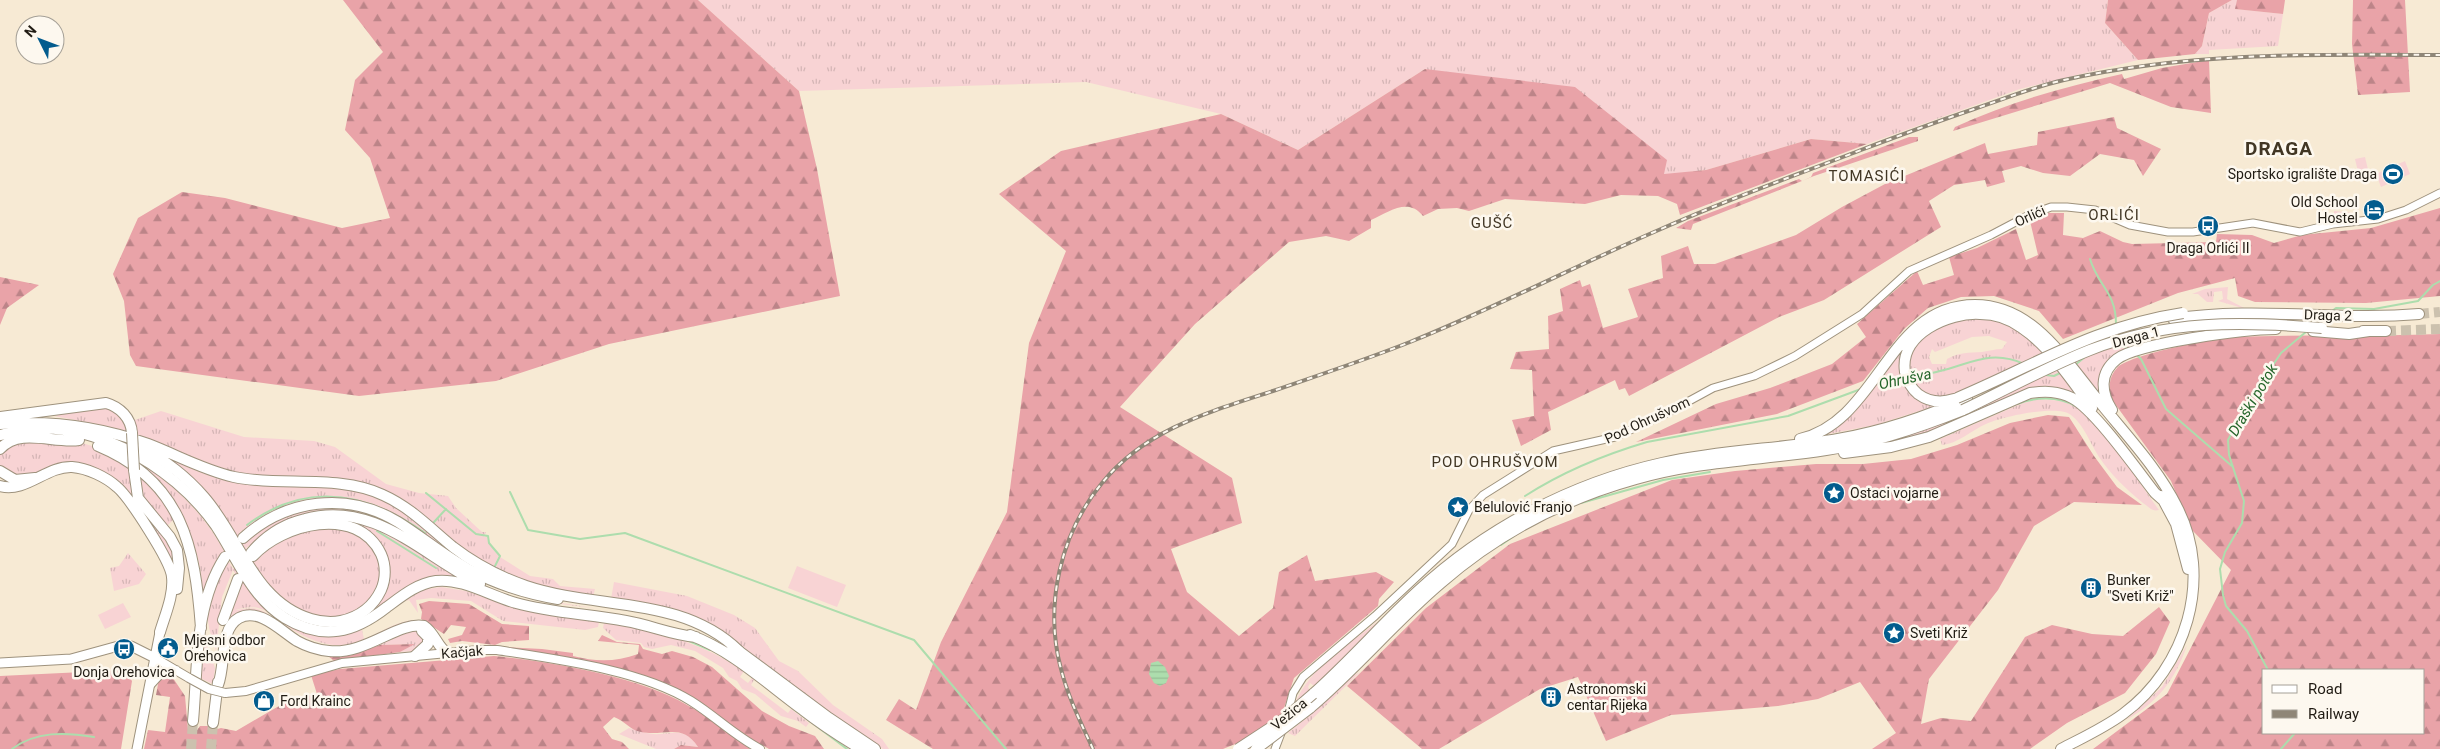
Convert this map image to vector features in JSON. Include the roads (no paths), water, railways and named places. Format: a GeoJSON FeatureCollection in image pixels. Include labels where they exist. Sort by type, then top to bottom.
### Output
{"type":"FeatureCollection","features":[{"type":"Feature","properties":{"kind":"highway","name":"Draga 2"},"geometry":{"type":"LineString","coordinates":[[1960,403],[2098,334],[2142,320],[2210,310],[2238,313],[2419,314]]}},
{"type":"Feature","properties":{"kind":"highway"},"geometry":{"type":"LineString","coordinates":[[1256,749],[1310,708],[1422,599],[1457,569],[1487,547],[1534,519],[1602,485],[1620,470],[1665,458],[1803,438],[1828,429],[1852,408],[1895,350],[1918,331],[1946,319],[1980,314],[2013,322],[2047,344],[2168,499],[2184,534],[2191,597],[2186,627],[2168,666],[2148,692],[2123,714],[2061,749]]}},
{"type":"Feature","properties":{"kind":"highway","name":"Draga 1"},"geometry":{"type":"LineString","coordinates":[[1960,403],[2090,350],[2157,330],[2201,324],[2240,322],[2322,330]]}},
{"type":"Feature","properties":{"kind":"highway"},"geometry":{"type":"LineString","coordinates":[[2168,499],[2164,478],[2109,406],[2103,388],[2108,370],[2116,360],[2125,355],[2198,338],[2265,329],[2386,331]]}},
{"type":"Feature","properties":{"kind":"highway"},"geometry":{"type":"LineString","coordinates":[[1918,331],[1906,355],[1905,372],[1908,382],[1915,391],[1933,401],[1960,403]]}},
{"type":"Feature","properties":{"kind":"highway"},"geometry":{"type":"LineString","coordinates":[[1602,485],[1620,488],[1704,469],[1839,454],[1907,444],[1929,437],[2030,393],[2049,392],[2071,398],[2088,410],[2155,493],[2168,499]]}},
{"type":"Feature","properties":{"kind":"highway"},"geometry":{"type":"LineString","coordinates":[[0,417],[106,403],[117,407],[123,412],[130,422],[132,433],[138,498],[170,537],[179,555],[177,588],[160,632]]}},
{"type":"Feature","properties":{"kind":"highway"},"geometry":{"type":"LineString","coordinates":[[1602,485],[1682,468],[1860,444],[1905,432],[1960,403]]}},
{"type":"Feature","properties":{"kind":"highway"},"geometry":{"type":"LineString","coordinates":[[0,424],[25,421],[59,422],[149,444],[189,462],[233,476],[279,483],[347,485],[380,493],[408,509],[470,559],[506,578],[543,591],[666,612],[715,632],[829,718],[876,749]]}},
{"type":"Feature","properties":{"kind":"highway"},"geometry":{"type":"LineString","coordinates":[[3,434],[30,429],[72,432],[115,445],[155,466],[177,483],[206,513],[251,585],[266,604],[285,618],[307,628],[331,632],[355,628],[376,616],[418,586],[447,581],[532,607],[626,621],[696,637]]}},
{"type":"Feature","properties":{"kind":"highway"},"geometry":{"type":"LineString","coordinates":[[105,432],[151,453],[188,482],[214,509],[262,586],[279,603],[294,613],[326,622],[336,622],[356,617],[373,604],[384,579],[383,562],[377,548],[367,536],[345,526],[319,524],[292,530],[270,541],[252,554],[277,531],[298,520],[332,514],[360,517],[385,526],[462,576],[504,594],[550,606],[641,619],[696,637],[748,667],[803,710],[861,749]]}},
{"type":"Feature","properties":{"kind":"highway"},"geometry":{"type":"LineString","coordinates":[[3,434],[42,433],[79,440],[110,451],[138,469],[158,488],[176,514],[190,543],[194,559],[201,628]]}},
{"type":"Feature","properties":{"kind":"highway"},"geometry":{"type":"LineString","coordinates":[[0,449],[8,442],[18,438],[64,442],[79,440]]}},
{"type":"Feature","properties":{"kind":"highway"},"geometry":{"type":"LineString","coordinates":[[0,486],[18,487],[63,469],[77,468],[100,476],[119,488],[169,564],[172,582],[167,610]]}},
{"type":"Feature","properties":{"kind":"highway"},"geometry":{"type":"LineString","coordinates":[[0,470],[14,480],[41,477]]}},
{"type":"Feature","properties":{"kind":"highway","name":"Vežica"},"geometry":{"type":"LineString","coordinates":[[1238,749],[1284,719],[1313,694],[1383,624],[1450,564],[1482,540],[1520,517],[1563,496],[1602,485]]}},
{"type":"Feature","properties":{"kind":"highway"},"geometry":{"type":"LineString","coordinates":[[243,538],[258,525],[277,514],[308,504],[339,503],[363,507],[398,522],[446,555],[495,582],[544,596],[654,613],[708,633],[740,651]]}},
{"type":"Feature","properties":{"kind":"highway"},"geometry":{"type":"LineString","coordinates":[[193,721],[201,628],[208,590],[225,557]]}},
{"type":"Feature","properties":{"kind":"highway"},"geometry":{"type":"LineString","coordinates":[[213,723],[223,620],[237,576]]}},
{"type":"Feature","properties":{"kind":"highway"},"geometry":{"type":"LineString","coordinates":[[218,684],[223,672],[228,631],[235,621],[244,616],[261,618],[298,642],[329,651],[359,648],[406,627],[424,626],[429,630],[438,645],[448,654]]}},
{"type":"Feature","properties":{"kind":"highway"},"geometry":{"type":"LineString","coordinates":[[414,626],[424,632],[428,640],[426,648],[415,656]]}},
{"type":"Feature","properties":{"kind":"main road"},"geometry":{"type":"LineString","coordinates":[[137,749],[160,632]]}},
{"type":"Feature","properties":{"kind":"main road"},"geometry":{"type":"LineString","coordinates":[[0,663],[71,659],[122,645],[131,646],[155,658]]}},
{"type":"Feature","properties":{"kind":"main road","name":"Kačjak"},"geometry":{"type":"LineString","coordinates":[[155,658],[209,689],[226,693],[246,691],[342,663],[497,650],[626,676],[665,689],[691,701],[728,730],[760,749]]}},
{"type":"Feature","properties":{"kind":"main road"},"geometry":{"type":"LineString","coordinates":[[150,686],[162,672],[176,670]]}},
{"type":"Feature","properties":{"kind":"street","name":"Orlići"},"geometry":{"type":"LineString","coordinates":[[1839,329],[1862,314],[1898,279],[1918,266],[1988,236],[2033,213],[2051,207],[2086,208],[2135,226],[2177,233],[2252,223],[2300,232],[2333,224],[2365,221],[2406,210],[2440,193]]}},
{"type":"Feature","properties":{"kind":"street","name":"Pod Ohrušvom"},"geometry":{"type":"LineString","coordinates":[[1276,749],[1293,694],[1303,677],[1385,607],[1452,544],[1469,510],[1478,499],[1553,451],[1615,437],[1667,413],[1713,388],[1744,380],[1766,371],[1808,349],[1839,329]]}},
{"type":"Feature","properties":{"kind":"waterway"},"geometry":{"type":"LineString","coordinates":[[2090,259],[2097,276],[2110,296],[2116,324]]}},
{"type":"Feature","properties":{"kind":"waterway","name":"Draški potok"},"geometry":{"type":"LineString","coordinates":[[2332,311],[2336,308],[2374,309],[2418,301],[2433,285],[2440,281]]}},
{"type":"Feature","properties":{"kind":"waterway","name":"Draški potok"},"geometry":{"type":"LineString","coordinates":[[2267,669],[2247,631],[2226,606],[2223,595],[2220,569],[2225,552],[2242,523],[2244,501],[2229,455],[2228,440],[2250,399],[2281,353],[2307,331]]}},
{"type":"Feature","properties":{"kind":"waterway","name":"Ohrušva"},"geometry":{"type":"LineString","coordinates":[[2117,345],[2131,349]]}},
{"type":"Feature","properties":{"kind":"waterway","name":"Ohrušva"},"geometry":{"type":"LineString","coordinates":[[2136,354],[2141,359],[2166,409],[2233,467]]}},
{"type":"Feature","properties":{"kind":"waterway","name":"Ohrušva"},"geometry":{"type":"LineString","coordinates":[[2075,365],[2085,357]]}},
{"type":"Feature","properties":{"kind":"waterway","name":"Ohrušva"},"geometry":{"type":"LineString","coordinates":[[1909,377],[1936,372],[1981,359],[2001,358],[2024,364]]}},
{"type":"Feature","properties":{"kind":"waterway","name":"Ohrušva"},"geometry":{"type":"LineString","coordinates":[[2046,375],[2054,376],[2062,372]]}},
{"type":"Feature","properties":{"kind":"waterway","name":"Ohrušva"},"geometry":{"type":"LineString","coordinates":[[1875,384],[1902,378]]}},
{"type":"Feature","properties":{"kind":"waterway","name":"Ohrušva"},"geometry":{"type":"LineString","coordinates":[[1525,496],[1569,471],[1631,447],[1647,442],[1788,416],[1861,389]]}},
{"type":"Feature","properties":{"kind":"waterway"},"geometry":{"type":"LineString","coordinates":[[2017,404],[2031,400],[2054,399],[2075,406]]}},
{"type":"Feature","properties":{"kind":"waterway"},"geometry":{"type":"LineString","coordinates":[[1948,434],[1955,431]]}},
{"type":"Feature","properties":{"kind":"waterway"},"geometry":{"type":"LineString","coordinates":[[1581,503],[1663,480],[1710,472]]}},
{"type":"Feature","properties":{"kind":"waterway"},"geometry":{"type":"LineString","coordinates":[[510,492],[528,530],[580,539],[625,533],[914,640],[1006,749]]}},
{"type":"Feature","properties":{"kind":"waterway"},"geometry":{"type":"LineString","coordinates":[[426,493],[476,534],[488,536]]}},
{"type":"Feature","properties":{"kind":"waterway"},"geometry":{"type":"LineString","coordinates":[[247,525],[269,511],[292,502],[314,497],[337,497],[381,508],[425,533]]}},
{"type":"Feature","properties":{"kind":"waterway"},"geometry":{"type":"LineString","coordinates":[[434,522],[446,509]]}},
{"type":"Feature","properties":{"kind":"waterway"},"geometry":{"type":"LineString","coordinates":[[377,531],[436,568]]}},
{"type":"Feature","properties":{"kind":"waterway"},"geometry":{"type":"LineString","coordinates":[[488,536],[489,543],[500,556],[495,566]]}},
{"type":"Feature","properties":{"kind":"waterway"},"geometry":{"type":"LineString","coordinates":[[1501,545],[1514,536]]}},
{"type":"Feature","properties":{"kind":"waterway"},"geometry":{"type":"LineString","coordinates":[[689,641],[710,650]]}},
{"type":"Feature","properties":{"kind":"waterway"},"geometry":{"type":"LineString","coordinates":[[719,654],[736,665]]}},
{"type":"Feature","properties":{"kind":"waterway"},"geometry":{"type":"LineString","coordinates":[[791,707],[847,749]]}},
{"type":"Feature","properties":{"kind":"waterway"},"geometry":{"type":"LineString","coordinates":[[12,749],[31,739],[51,734],[94,737]]}},
{"type":"Feature","properties":{"kind":"waterway","name":"Draški potok"},"geometry":{"type":"LineString","coordinates":[[2281,749],[2294,734]]}},
{"type":"Feature","properties":{"kind":"tunnel"},"geometry":{"type":"LineString","coordinates":[[2419,314],[2440,312]]}},
{"type":"Feature","properties":{"kind":"tunnel"},"geometry":{"type":"LineString","coordinates":[[2386,331],[2440,329]]}},
{"type":"Feature","properties":{"kind":"tunnel"},"geometry":{"type":"LineString","coordinates":[[191,749],[193,721]]}},
{"type":"Feature","properties":{"kind":"tunnel"},"geometry":{"type":"LineString","coordinates":[[211,749],[213,723]]}},
{"type":"Feature","properties":{"kind":"railway"},"geometry":{"type":"LineString","coordinates":[[1093,749],[1067,690],[1056,645],[1054,621],[1055,596],[1059,572],[1075,525],[1087,503],[1102,483],[1119,464],[1138,449],[1180,425],[1202,415],[1410,342],[1686,218],[1735,198],[1917,129],[2041,86],[2110,71],[2204,60],[2298,55],[2440,55]]}},
{"type":"Feature","properties":{"kind":"place","name":"Sportsko igralište Draga"},"geometry":{"type":"Point","coordinates":[2393,174]}},
{"type":"Feature","properties":{"kind":"place","name":"Old School Hostel"},"geometry":{"type":"Point","coordinates":[2374,210]}},
{"type":"Feature","properties":{"kind":"place","name":"Draga Orlići II"},"geometry":{"type":"Point","coordinates":[2208,226]}},
{"type":"Feature","properties":{"kind":"place","name":"Ostaci vojarne"},"geometry":{"type":"Point","coordinates":[1834,493]}},
{"type":"Feature","properties":{"kind":"place","name":"Belulović Franjo"},"geometry":{"type":"Point","coordinates":[1458,507]}},
{"type":"Feature","properties":{"kind":"place","name":"Bunker \"Sveti Križ\""},"geometry":{"type":"Point","coordinates":[2091,588]}},
{"type":"Feature","properties":{"kind":"place","name":"Sveti Križ"},"geometry":{"type":"Point","coordinates":[1894,633]}},
{"type":"Feature","properties":{"kind":"place","name":"Mjesni odbor Orehovica"},"geometry":{"type":"Point","coordinates":[168,648]}},
{"type":"Feature","properties":{"kind":"place","name":"Donja Orehovica"},"geometry":{"type":"Point","coordinates":[124,649]}},
{"type":"Feature","properties":{"kind":"place","name":"Astronomski centar Rijeka"},"geometry":{"type":"Point","coordinates":[1551,697]}},
{"type":"Feature","properties":{"kind":"place","name":"Ford Krainc"},"geometry":{"type":"Point","coordinates":[264,701]}},
{"type":"Feature","properties":{"kind":"district","name":"DRAGA"},"geometry":{"type":"Point","coordinates":[2279,148]}},
{"type":"Feature","properties":{"kind":"district","name":"TOMASIĆI"},"geometry":{"type":"Point","coordinates":[1867,176]}},
{"type":"Feature","properties":{"kind":"district","name":"ORLIĆI"},"geometry":{"type":"Point","coordinates":[2114,215]}},
{"type":"Feature","properties":{"kind":"district","name":"GUŠĆ"},"geometry":{"type":"Point","coordinates":[1492,223]}},
{"type":"Feature","properties":{"kind":"district","name":"POD OHRUŠVOM"},"geometry":{"type":"Point","coordinates":[1495,462]}}]}
